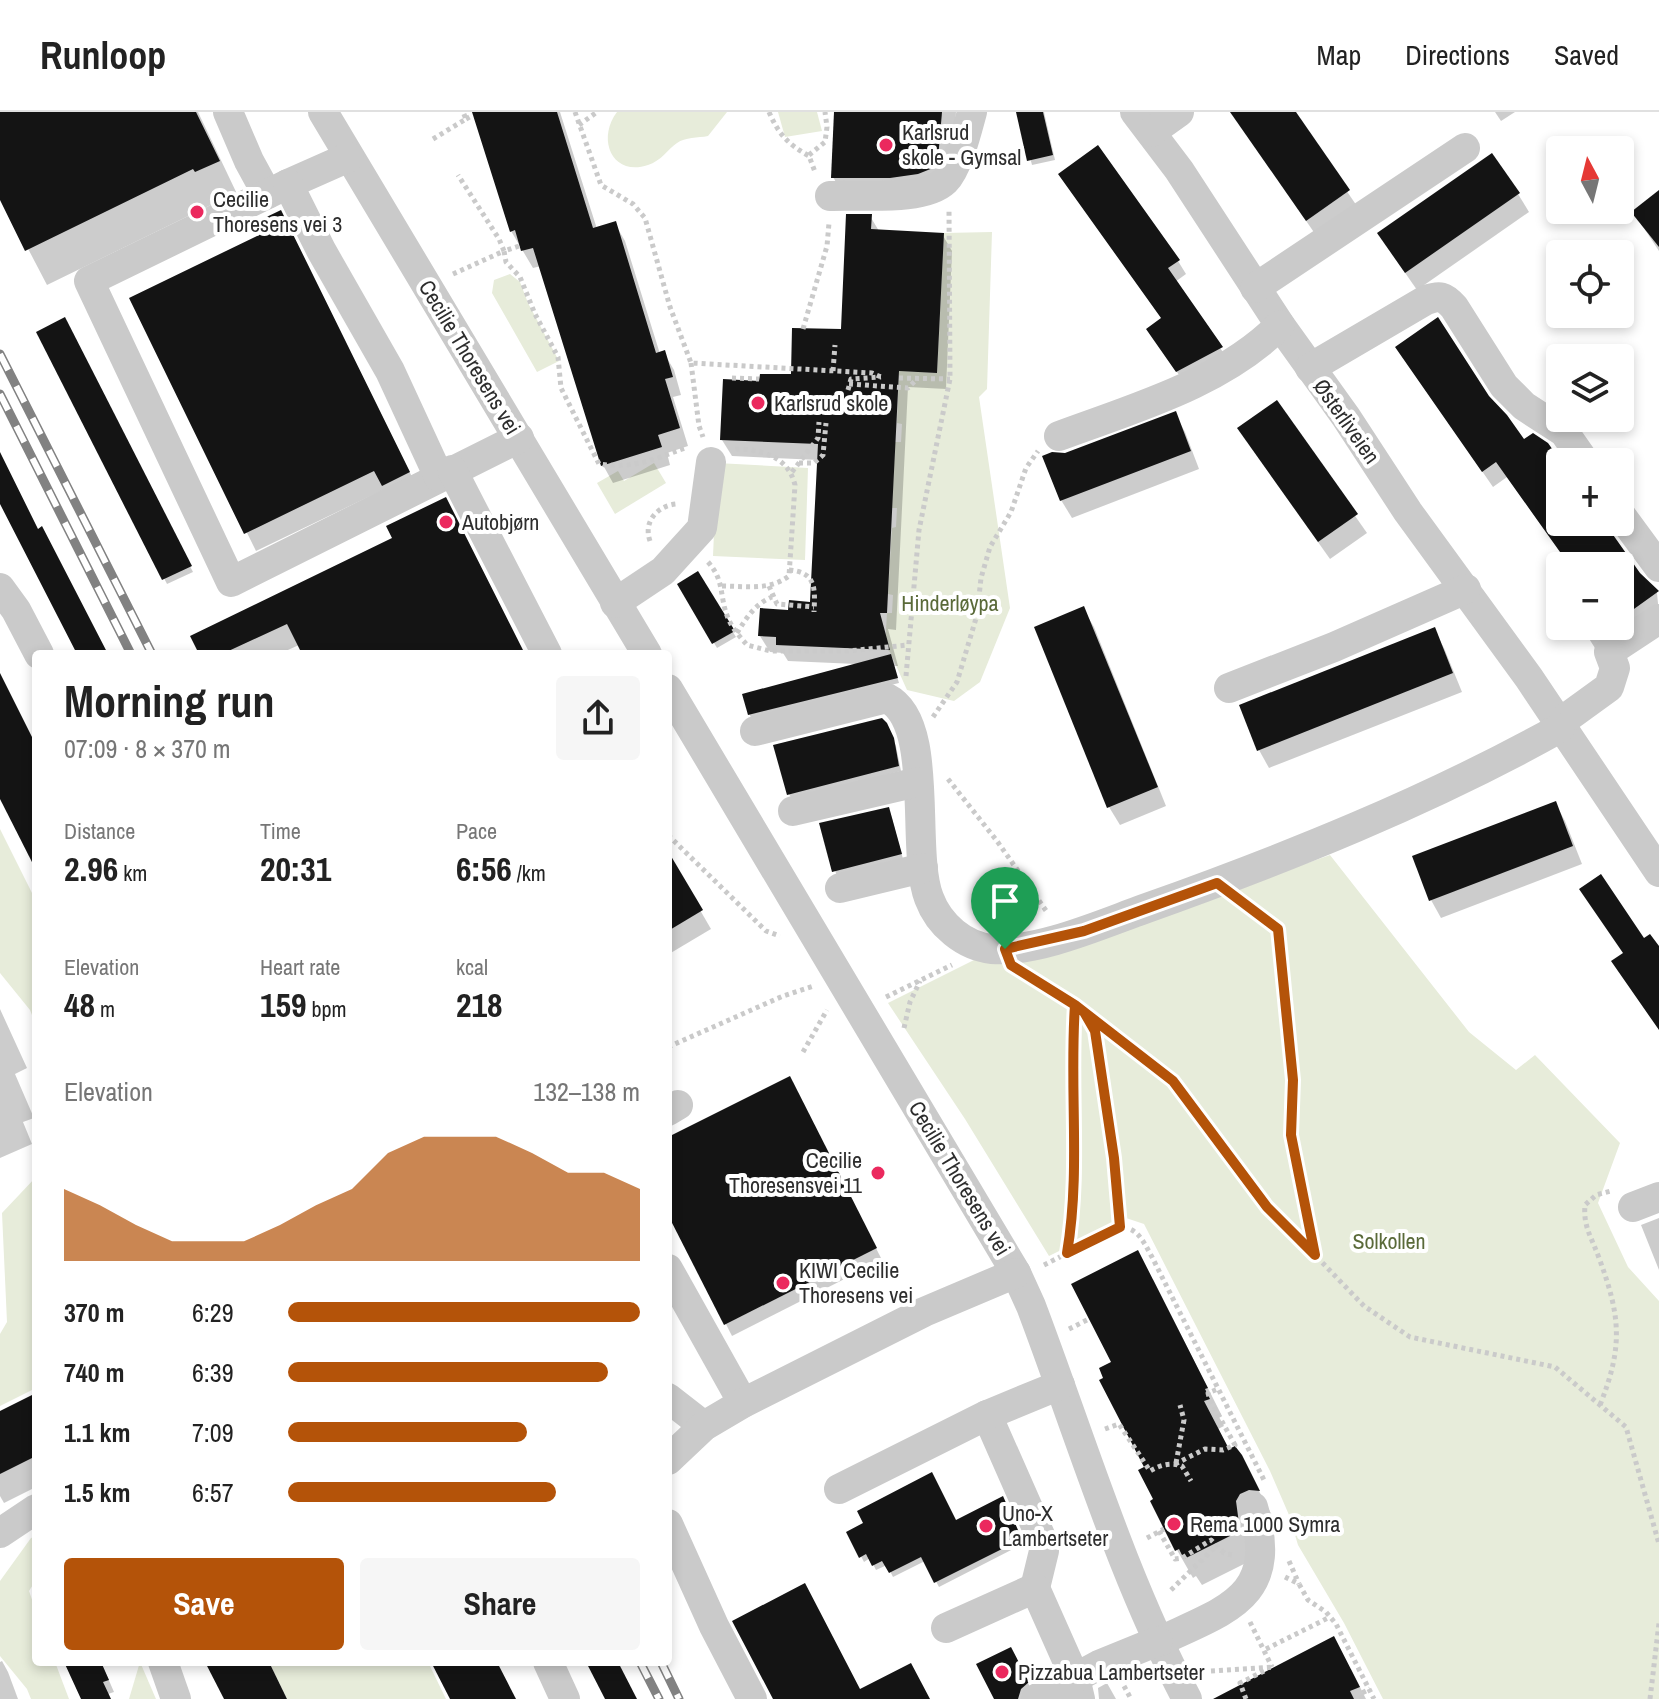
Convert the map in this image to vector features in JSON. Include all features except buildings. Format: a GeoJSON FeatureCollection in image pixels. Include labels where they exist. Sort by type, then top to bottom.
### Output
{"type":"FeatureCollection","features":[{"type":"Feature","properties":{"kind":"street"},"geometry":{"type":"LineString","coordinates":[[228,112],[249,161],[278,189],[321,250],[545,650]]}},
{"type":"Feature","properties":{"kind":"street"},"geometry":{"type":"LineString","coordinates":[[830,196],[913,194],[935,188],[947,180],[954,167],[972,112]]}},
{"type":"Feature","properties":{"kind":"street"},"geometry":{"type":"LineString","coordinates":[[1143,122],[1179,112]]}},
{"type":"Feature","properties":{"kind":"street","name":"Cecilie Thoresens vei"},"geometry":{"type":"LineString","coordinates":[[327,113],[349,157],[644,650]]}},
{"type":"Feature","properties":{"kind":"street","name":"Østerliveien"},"geometry":{"type":"LineString","coordinates":[[1143,122],[1179,170],[1255,288],[1408,512],[1538,691],[1659,872]]}},
{"type":"Feature","properties":{"kind":"street"},"geometry":{"type":"LineString","coordinates":[[1255,288],[1465,148]]}},
{"type":"Feature","properties":{"kind":"street"},"geometry":{"type":"LineString","coordinates":[[349,157],[89,281],[231,582],[519,438]]}},
{"type":"Feature","properties":{"kind":"street"},"geometry":{"type":"LineString","coordinates":[[1310,368],[1426,300],[1445,297],[1504,386],[1524,406],[1564,432],[1575,448]]}},
{"type":"Feature","properties":{"kind":"street"},"geometry":{"type":"LineString","coordinates":[[1059,436],[1210,375],[1237,361],[1280,325]]}},
{"type":"Feature","properties":{"kind":"street"},"geometry":{"type":"LineString","coordinates":[[615,603],[663,571],[702,528],[708,451]]}},
{"type":"Feature","properties":{"kind":"street"},"geometry":{"type":"LineString","coordinates":[[1634,533],[1659,567]]}},
{"type":"Feature","properties":{"kind":"street"},"geometry":{"type":"LineString","coordinates":[[0,588],[16,610],[37,650]]}},
{"type":"Feature","properties":{"kind":"street"},"geometry":{"type":"LineString","coordinates":[[1229,688],[1334,647],[1466,589]]}},
{"type":"Feature","properties":{"kind":"street"},"geometry":{"type":"LineString","coordinates":[[755,731],[887,698],[898,704],[907,716],[914,739],[920,842],[928,896],[935,910],[956,935],[972,945],[1005,949],[1072,935],[1217,883],[1374,820],[1455,783],[1559,726],[1609,687],[1615,668],[1609,652],[1659,619]]}},
{"type":"Feature","properties":{"kind":"street","name":"Cecilie Thoresens vei"},"geometry":{"type":"LineString","coordinates":[[672,705],[679,734],[1030,1269],[1060,1385],[1109,1521],[1160,1646],[1187,1699]]}},
{"type":"Feature","properties":{"kind":"street"},"geometry":{"type":"LineString","coordinates":[[793,811],[918,782]]}},
{"type":"Feature","properties":{"kind":"street"},"geometry":{"type":"LineString","coordinates":[[840,888],[923,868]]}},
{"type":"Feature","properties":{"kind":"street"},"geometry":{"type":"LineString","coordinates":[[672,1456],[704,1426],[743,1403],[924,1312],[1030,1269]]}},
{"type":"Feature","properties":{"kind":"street"},"geometry":{"type":"LineString","coordinates":[[672,1276],[743,1403]]}},
{"type":"Feature","properties":{"kind":"street"},"geometry":{"type":"LineString","coordinates":[[839,1489],[987,1415],[1060,1385]]}},
{"type":"Feature","properties":{"kind":"street"},"geometry":{"type":"LineString","coordinates":[[672,1401],[704,1426]]}},
{"type":"Feature","properties":{"kind":"street"},"geometry":{"type":"LineString","coordinates":[[987,1415],[1043,1542],[1044,1551],[1035,1588],[1080,1692]]}},
{"type":"Feature","properties":{"kind":"street"},"geometry":{"type":"LineString","coordinates":[[1036,1699],[1080,1692],[1238,1601],[1253,1585],[1260,1563],[1260,1497]]}},
{"type":"Feature","properties":{"kind":"street"},"geometry":{"type":"LineString","coordinates":[[2,1527],[32,1511]]}},
{"type":"Feature","properties":{"kind":"street"},"geometry":{"type":"LineString","coordinates":[[672,1533],[714,1626],[752,1699]]}},
{"type":"Feature","properties":{"kind":"street"},"geometry":{"type":"LineString","coordinates":[[946,1628],[1035,1588]]}},
{"type":"Feature","properties":{"kind":"street"},"geometry":{"type":"LineString","coordinates":[[164,1666],[176,1699]]}},
{"type":"Feature","properties":{"kind":"street"},"geometry":{"type":"LineString","coordinates":[[550,1666],[565,1699]]}},
{"type":"Feature","properties":{"kind":"path"},"geometry":{"type":"LineString","coordinates":[[463,112],[466,119]]}},
{"type":"Feature","properties":{"kind":"path"},"geometry":{"type":"LineString","coordinates":[[575,112],[601,185],[633,204],[645,218],[670,307],[691,363],[699,426]]}},
{"type":"Feature","properties":{"kind":"path"},"geometry":{"type":"LineString","coordinates":[[579,125],[597,112]]}},
{"type":"Feature","properties":{"kind":"path"},"geometry":{"type":"LineString","coordinates":[[809,156],[825,142],[825,112]]}},
{"type":"Feature","properties":{"kind":"path"},"geometry":{"type":"LineString","coordinates":[[433,139],[473,115]]}},
{"type":"Feature","properties":{"kind":"path"},"geometry":{"type":"LineString","coordinates":[[458,175],[499,239],[506,262],[520,277],[558,357],[561,388],[599,464],[620,467],[641,465],[708,451],[741,449],[769,454],[781,460],[792,472],[795,485],[789,576],[778,585],[722,586]]}},
{"type":"Feature","properties":{"kind":"path"},"geometry":{"type":"LineString","coordinates":[[898,704],[906,675],[919,530],[950,379],[950,232]]}},
{"type":"Feature","properties":{"kind":"path"},"geometry":{"type":"LineString","coordinates":[[427,287],[519,246]]}},
{"type":"Feature","properties":{"kind":"path"},"geometry":{"type":"LineString","coordinates":[[833,371],[835,345]]}},
{"type":"Feature","properties":{"kind":"path"},"geometry":{"type":"LineString","coordinates":[[691,363],[872,373],[881,377],[851,379],[848,387],[908,388],[917,379]]}},
{"type":"Feature","properties":{"kind":"path"},"geometry":{"type":"LineString","coordinates":[[732,378],[759,379]]}},
{"type":"Feature","properties":{"kind":"path"},"geometry":{"type":"LineString","coordinates":[[899,378],[950,379]]}},
{"type":"Feature","properties":{"kind":"path"},"geometry":{"type":"LineString","coordinates":[[792,472],[818,438],[822,422],[823,455],[814,463],[799,463]]}},
{"type":"Feature","properties":{"kind":"path"},"geometry":{"type":"LineString","coordinates":[[1049,915],[997,841],[924,746],[914,739],[925,729],[957,682],[977,615],[981,578],[990,547],[1011,512],[1026,468],[1039,450],[1059,436]]}},
{"type":"Feature","properties":{"kind":"path"},"geometry":{"type":"LineString","coordinates":[[655,545],[648,535],[653,515],[665,506],[684,502]]}},
{"type":"Feature","properties":{"kind":"path"},"geometry":{"type":"LineString","coordinates":[[686,546],[702,554],[716,571],[728,617],[747,645],[770,651],[848,651],[908,645]]}},
{"type":"Feature","properties":{"kind":"path"},"geometry":{"type":"LineString","coordinates":[[769,586],[777,604],[814,609],[816,590],[811,580],[804,573],[789,570]]}},
{"type":"Feature","properties":{"kind":"path"},"geometry":{"type":"LineString","coordinates":[[737,633],[761,601],[772,597]]}},
{"type":"Feature","properties":{"kind":"path"},"geometry":{"type":"LineString","coordinates":[[672,839],[766,931],[785,938]]}},
{"type":"Feature","properties":{"kind":"path"},"geometry":{"type":"LineString","coordinates":[[1217,883],[1278,929],[1293,1080],[1291,1135],[1315,1255]]}},
{"type":"Feature","properties":{"kind":"path"},"geometry":{"type":"LineString","coordinates":[[882,999],[959,961],[972,945]]}},
{"type":"Feature","properties":{"kind":"path"},"geometry":{"type":"LineString","coordinates":[[1005,949],[1011,965],[1075,1005],[1173,1081],[1267,1207],[1364,1306],[1410,1337],[1555,1367],[1626,1427],[1659,1544]]}},
{"type":"Feature","properties":{"kind":"path"},"geometry":{"type":"LineString","coordinates":[[904,1033],[910,1002],[920,981]]}},
{"type":"Feature","properties":{"kind":"path"},"geometry":{"type":"LineString","coordinates":[[672,1045],[743,1012],[814,986]]}},
{"type":"Feature","properties":{"kind":"path"},"geometry":{"type":"LineString","coordinates":[[1067,1253],[1073,1220],[1075,1005]]}},
{"type":"Feature","properties":{"kind":"path"},"geometry":{"type":"LineString","coordinates":[[803,1052],[827,1009]]}},
{"type":"Feature","properties":{"kind":"path"},"geometry":{"type":"LineString","coordinates":[[1084,1012],[1095,1031],[1114,1158],[1120,1227]]}},
{"type":"Feature","properties":{"kind":"path"},"geometry":{"type":"LineString","coordinates":[[1600,1405],[1613,1373],[1618,1345],[1616,1318],[1598,1255],[1583,1221],[1585,1205],[1596,1195],[1610,1191],[1646,1202]]}},
{"type":"Feature","properties":{"kind":"path"},"geometry":{"type":"LineString","coordinates":[[1030,1269],[1120,1227],[1132,1228],[1144,1241],[1218,1389],[1260,1497]]}},
{"type":"Feature","properties":{"kind":"path"},"geometry":{"type":"LineString","coordinates":[[1068,1330],[1089,1319]]}},
{"type":"Feature","properties":{"kind":"path"},"geometry":{"type":"LineString","coordinates":[[1105,1429],[1119,1424],[1150,1471],[1158,1466],[1175,1464],[1205,1449],[1223,1450],[1235,1445],[1210,1400],[1208,1393],[1218,1389]]}},
{"type":"Feature","properties":{"kind":"path"},"geometry":{"type":"LineString","coordinates":[[1175,1464],[1184,1420],[1180,1405]]}},
{"type":"Feature","properties":{"kind":"path"},"geometry":{"type":"LineString","coordinates":[[1175,1464],[1182,1466],[1191,1481]]}},
{"type":"Feature","properties":{"kind":"path"},"geometry":{"type":"LineString","coordinates":[[1151,1535],[1162,1530],[1175,1559],[1211,1540],[1224,1553]]}},
{"type":"Feature","properties":{"kind":"path"},"geometry":{"type":"LineString","coordinates":[[1171,1590],[1217,1545]]}},
{"type":"Feature","properties":{"kind":"path"},"geometry":{"type":"LineString","coordinates":[[1284,1550],[1299,1584]]}},
{"type":"Feature","properties":{"kind":"path"},"geometry":{"type":"LineString","coordinates":[[1308,1600],[1330,1617],[1374,1699]]}},
{"type":"Feature","properties":{"kind":"path"},"geometry":{"type":"LineString","coordinates":[[1238,1601],[1273,1667]]}},
{"type":"Feature","properties":{"kind":"path"},"geometry":{"type":"LineString","coordinates":[[1266,1649],[1330,1617]]}},
{"type":"Feature","properties":{"kind":"path"},"geometry":{"type":"LineString","coordinates":[[1650,1699],[1659,1623]]}},
{"type":"Feature","properties":{"kind":"path"},"geometry":{"type":"LineString","coordinates":[[1211,1671],[1273,1667]]}},
{"type":"Feature","properties":{"kind":"path"},"geometry":{"type":"LineString","coordinates":[[1246,1699],[1240,1683],[1273,1667]]}},
{"type":"Feature","properties":{"kind":"path"},"geometry":{"type":"LineString","coordinates":[[1362,1699],[1360,1694],[1370,1689]]}},
{"type":"Feature","properties":{"kind":"green space"},"geometry":{"type":"Polygon","coordinates":[[[617,112],[727,112],[708,136],[680,141],[657,161],[636,167],[617,161],[608,144],[611,123],[617,112]]]}},
{"type":"Feature","properties":{"kind":"green space"},"geometry":{"type":"Polygon","coordinates":[[[778,112],[817,112],[822,131],[785,137],[778,112]]]}},
{"type":"Feature","properties":{"kind":"green space","name":"Hinderløypa"},"geometry":{"type":"Polygon","coordinates":[[[992,232],[987,389],[979,397],[1010,608],[980,682],[954,701],[907,690],[885,647],[887,613],[892,613],[893,595],[888,594],[892,528],[896,527],[897,508],[892,508],[895,442],[901,442],[902,424],[897,423],[899,371],[937,373],[944,233],[992,232]]]}},
{"type":"Feature","properties":{"kind":"green space"},"geometry":{"type":"Polygon","coordinates":[[[510,274],[520,282],[559,361],[537,372],[492,293],[494,280],[510,274]]]}},
{"type":"Feature","properties":{"kind":"green space"},"geometry":{"type":"Polygon","coordinates":[[[654,463],[666,483],[615,514],[597,483],[618,471],[624,481],[654,463]]]}},
{"type":"Feature","properties":{"kind":"green space"},"geometry":{"type":"Polygon","coordinates":[[[717,463],[808,468],[805,560],[713,556],[717,463]]]}},
{"type":"Feature","properties":{"kind":"green space"},"geometry":{"type":"Polygon","coordinates":[[[0,829],[32,893],[32,1015],[0,973],[0,829]]]}},
{"type":"Feature","properties":{"kind":"green space","name":"Solkollen"},"geometry":{"type":"Polygon","coordinates":[[[1330,855],[1469,1032],[1516,1070],[1535,1055],[1620,1143],[1598,1203],[1628,1267],[1659,1301],[1659,1699],[1383,1699],[1344,1623],[1298,1545],[1270,1471],[1144,1224],[1126,1218],[1049,1256],[965,1119],[888,1003],[978,958],[1195,903],[1330,855]]]}},
{"type":"Feature","properties":{"kind":"green space"},"geometry":{"type":"Polygon","coordinates":[[[32,1181],[32,1390],[0,1406],[0,1334],[7,1322],[2,1213],[32,1181]]]}},
{"type":"Feature","properties":{"kind":"green space"},"geometry":{"type":"Polygon","coordinates":[[[31,1538],[32,1586],[29,1591],[32,1600],[32,1666],[57,1666],[69,1699],[31,1699],[27,1689],[0,1656],[0,1581],[31,1538]]]}},
{"type":"Feature","properties":{"kind":"green space"},"geometry":{"type":"Polygon","coordinates":[[[139,1666],[142,1666],[156,1699],[129,1699],[139,1666]]]}},
{"type":"Feature","properties":{"kind":"green space"},"geometry":{"type":"Polygon","coordinates":[[[271,1666],[430,1666],[446,1699],[287,1699],[271,1666]]]}},
{"type":"Feature","properties":{"kind":"railway"},"geometry":{"type":"LineString","coordinates":[[0,354],[150,650]]}},
{"type":"Feature","properties":{"kind":"railway"},"geometry":{"type":"LineString","coordinates":[[0,394],[129,650]]}},
{"type":"Feature","properties":{"kind":"railway"},"geometry":{"type":"LineString","coordinates":[[642,1666],[659,1699]]}},
{"type":"Feature","properties":{"kind":"railway"},"geometry":{"type":"LineString","coordinates":[[663,1666],[679,1699]]}},
{"type":"Feature","properties":{"kind":"place","name":"Karlsrud skole - Gymsal"},"geometry":{"type":"Point","coordinates":[886,145]}},
{"type":"Feature","properties":{"kind":"place","name":"Cecilie Thoresens vei 3"},"geometry":{"type":"Point","coordinates":[197,212]}},
{"type":"Feature","properties":{"kind":"place","name":"Karlsrud skole"},"geometry":{"type":"Point","coordinates":[758,403]}},
{"type":"Feature","properties":{"kind":"place","name":"Autobjørn"},"geometry":{"type":"Point","coordinates":[446,522]}},
{"type":"Feature","properties":{"kind":"place","name":"Cecilie Thoresensvei 11"},"geometry":{"type":"Point","coordinates":[878,1173]}},
{"type":"Feature","properties":{"kind":"place","name":"KIWI Cecilie Thoresens vei"},"geometry":{"type":"Point","coordinates":[783,1283]}},
{"type":"Feature","properties":{"kind":"place","name":"Rema 1000 Symra"},"geometry":{"type":"Point","coordinates":[1174,1524]}},
{"type":"Feature","properties":{"kind":"place","name":"Uno-X Lambertseter"},"geometry":{"type":"Point","coordinates":[986,1526]}},
{"type":"Feature","properties":{"kind":"place","name":"Pizzabua Lambertseter"},"geometry":{"type":"Point","coordinates":[1002,1672]}},
{"type":"Feature","properties":{"kind":"route"},"geometry":{"type":"LineString","coordinates":[[1005,949],[1011,965],[1044,983],[1075,1005],[1084,1012],[1095,1031],[1114,1158],[1120,1227],[1067,1253],[1073,1220],[1075,1005],[1173,1081],[1267,1207],[1315,1255],[1291,1135],[1293,1080],[1278,929],[1217,883],[1084,931],[1005,949]]}}]}
